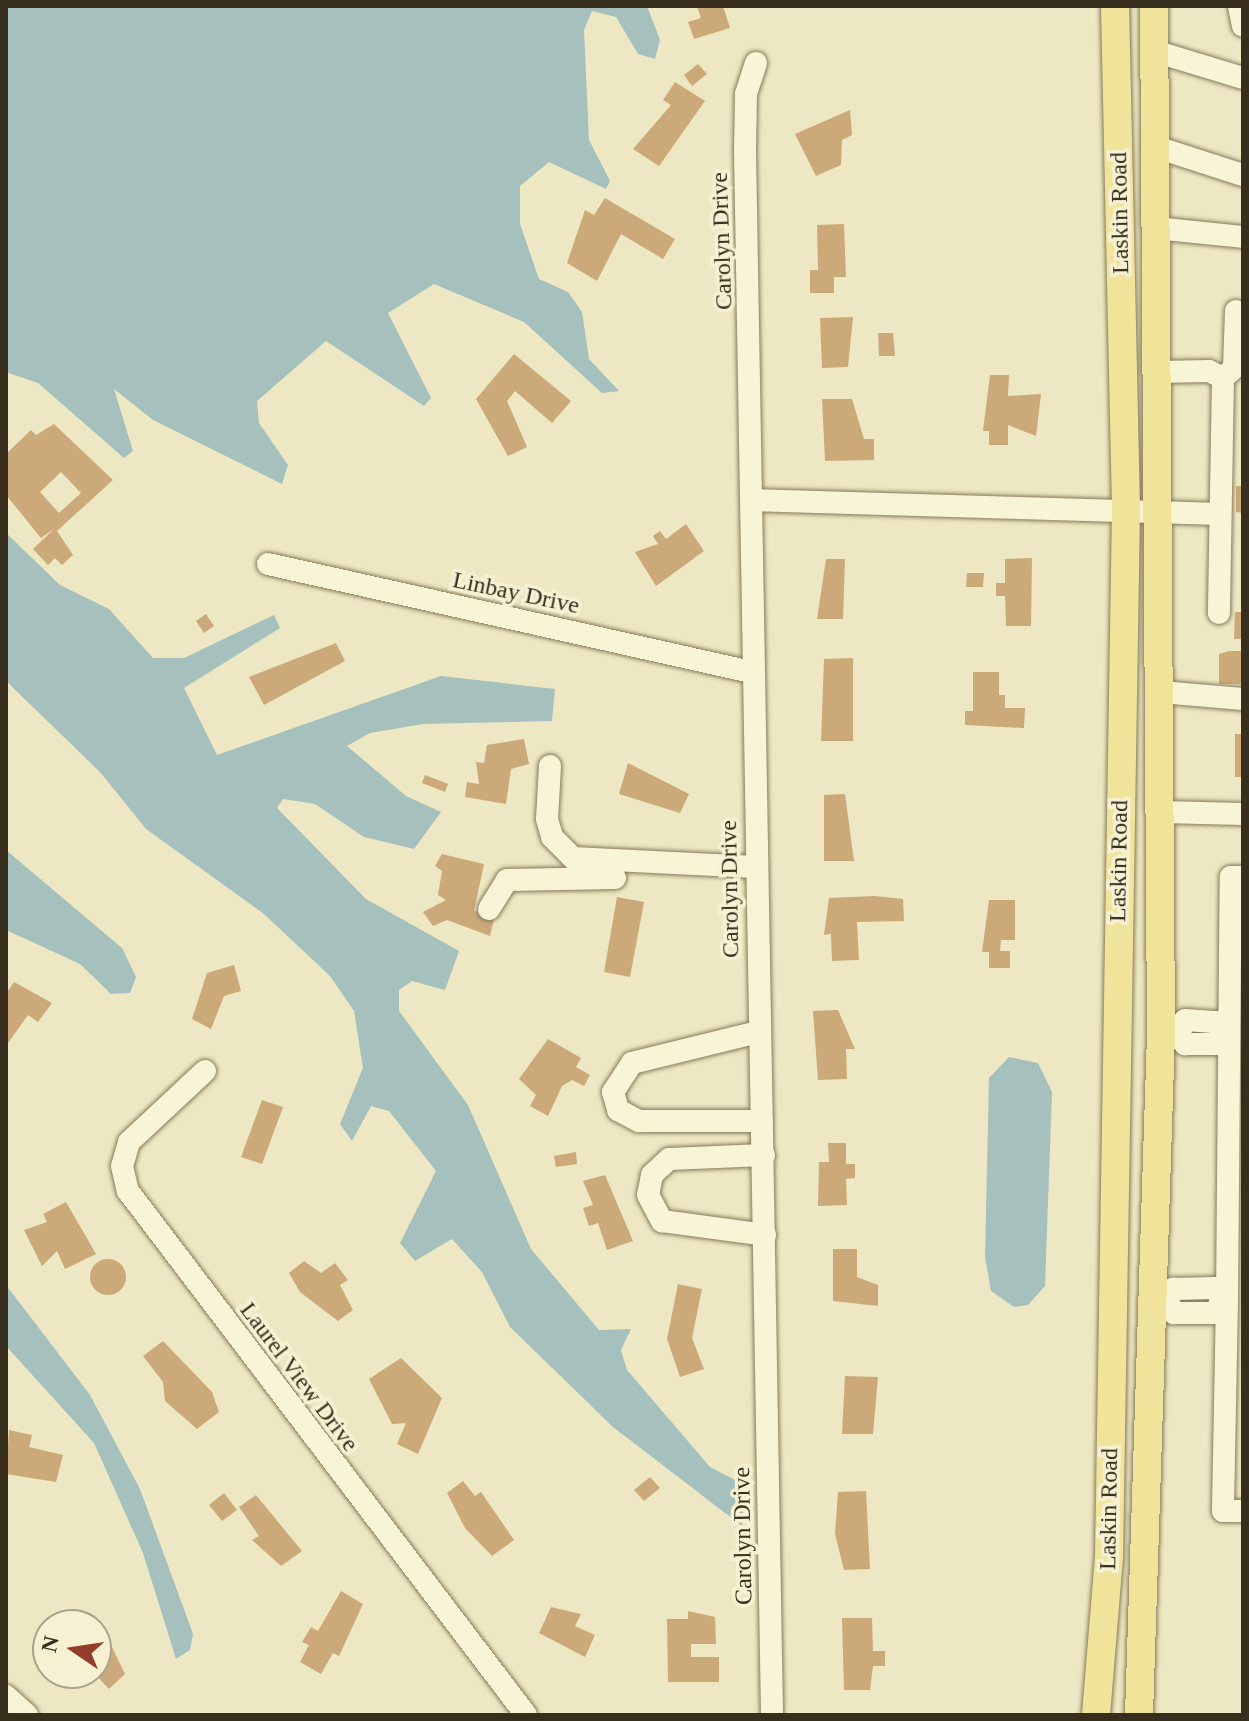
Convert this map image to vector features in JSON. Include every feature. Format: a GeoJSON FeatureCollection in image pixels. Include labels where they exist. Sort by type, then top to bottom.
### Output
{"type":"FeatureCollection","features":[{"type":"Feature","properties":{"kind":"main road","name":"Laskin Road"},"geometry":{"type":"LineString","coordinates":[[1096,1715],[1109,1557],[1126,509],[1115,6]]}},
{"type":"Feature","properties":{"kind":"main road","name":"Laskin Road"},"geometry":{"type":"LineString","coordinates":[[1139,1715],[1161,1300],[1170,1033],[1161,812],[1162,510],[1153,146],[1154,6]]}},
{"type":"Feature","properties":{"kind":"main road"},"geometry":{"type":"LineString","coordinates":[[1116,1034],[1170,1033]]}},
{"type":"Feature","properties":{"kind":"street"},"geometry":{"type":"LineString","coordinates":[[1239,6],[1243,26]]}},
{"type":"Feature","properties":{"kind":"street"},"geometry":{"type":"LineString","coordinates":[[1154,51],[1243,78]]}},
{"type":"Feature","properties":{"kind":"street","name":"Carolyn Drive"},"geometry":{"type":"LineString","coordinates":[[756,63],[746,94],[745,151],[772,1715]]}},
{"type":"Feature","properties":{"kind":"street"},"geometry":{"type":"LineString","coordinates":[[1153,146],[1243,175]]}},
{"type":"Feature","properties":{"kind":"street"},"geometry":{"type":"LineString","coordinates":[[1155,228],[1243,237]]}},
{"type":"Feature","properties":{"kind":"street"},"geometry":{"type":"LineString","coordinates":[[1219,613],[1223,378],[1234,368],[1236,311]]}},
{"type":"Feature","properties":{"kind":"street"},"geometry":{"type":"LineString","coordinates":[[1159,372],[1209,371],[1223,378]]}},
{"type":"Feature","properties":{"kind":"street"},"geometry":{"type":"LineString","coordinates":[[752,500],[1219,514]]}},
{"type":"Feature","properties":{"kind":"street","name":"Linbay Drive"},"geometry":{"type":"LineString","coordinates":[[268,564],[753,672]]}},
{"type":"Feature","properties":{"kind":"street"},"geometry":{"type":"LineString","coordinates":[[1161,692],[1243,699]]}},
{"type":"Feature","properties":{"kind":"street"},"geometry":{"type":"LineString","coordinates":[[550,766],[547,819],[552,837],[573,858],[755,867]]}},
{"type":"Feature","properties":{"kind":"street"},"geometry":{"type":"LineString","coordinates":[[1161,812],[1243,814]]}},
{"type":"Feature","properties":{"kind":"street"},"geometry":{"type":"LineString","coordinates":[[489,909],[507,880],[731,874],[755,867]]}},
{"type":"Feature","properties":{"kind":"street"},"geometry":{"type":"LineString","coordinates":[[1243,877],[1231,877],[1226,1032],[1223,1511],[1243,1511]]}},
{"type":"Feature","properties":{"kind":"street"},"geometry":{"type":"LineString","coordinates":[[758,1032],[632,1063],[613,1092],[618,1110],[639,1121],[762,1121]]}},
{"type":"Feature","properties":{"kind":"street"},"geometry":{"type":"LineString","coordinates":[[1170,1033],[1185,1044],[1217,1044],[1226,1032]]}},
{"type":"Feature","properties":{"kind":"street","name":"Laurel View Drive"},"geometry":{"type":"LineString","coordinates":[[205,1071],[129,1142],[122,1166],[128,1191],[526,1715]]}},
{"type":"Feature","properties":{"kind":"street"},"geometry":{"type":"LineString","coordinates":[[764,1155],[669,1159],[652,1175],[648,1195],[662,1221],[765,1235]]}},
{"type":"Feature","properties":{"kind":"street"},"geometry":{"type":"LineString","coordinates":[[1161,1300],[1173,1289],[1215,1288],[1224,1300]]}},
{"type":"Feature","properties":{"kind":"street"},"geometry":{"type":"LineString","coordinates":[[6,1696],[27,1715]]}},
{"type":"Feature","properties":{"kind":"water"},"geometry":{"type":"Polygon","coordinates":[[[6,6],[647,6],[660,40],[655,59],[638,54],[616,17],[592,11],[584,30],[589,140],[610,181],[606,189],[549,162],[520,186],[520,224],[539,279],[568,292],[582,312],[589,359],[619,391],[602,393],[524,322],[434,284],[388,313],[431,398],[424,406],[326,341],[257,401],[259,423],[288,465],[282,484],[153,420],[114,389],[133,451],[124,458],[38,383],[6,372],[6,6]]]}},
{"type":"Feature","properties":{"kind":"water"},"geometry":{"type":"Polygon","coordinates":[[[6,533],[60,585],[109,609],[153,658],[184,658],[274,615],[280,628],[184,688],[217,755],[441,676],[555,689],[552,721],[423,724],[370,733],[347,746],[406,796],[441,812],[414,849],[364,837],[315,804],[283,799],[277,808],[366,899],[459,951],[445,990],[412,981],[399,990],[399,1011],[468,1105],[531,1249],[599,1330],[631,1329],[621,1350],[627,1370],[710,1467],[745,1485],[742,1526],[613,1427],[510,1327],[482,1272],[452,1239],[415,1261],[400,1243],[436,1171],[389,1111],[371,1106],[352,1141],[340,1124],[363,1068],[354,1011],[330,976],[264,914],[146,829],[100,772],[6,681],[6,533]]]}},
{"type":"Feature","properties":{"kind":"water"},"geometry":{"type":"Polygon","coordinates":[[[6,850],[122,948],[136,977],[130,993],[111,994],[80,964],[6,930],[6,850]]]}},
{"type":"Feature","properties":{"kind":"water"},"geometry":{"type":"Polygon","coordinates":[[[1009,1057],[1038,1063],[1052,1092],[1045,1286],[1028,1305],[1014,1307],[991,1291],[985,1257],[989,1078],[1009,1057]]]}},
{"type":"Feature","properties":{"kind":"water"},"geometry":{"type":"Polygon","coordinates":[[[6,1285],[90,1395],[140,1489],[193,1634],[190,1650],[176,1659],[143,1553],[94,1443],[6,1346],[6,1285]]]}},
{"type":"Feature","properties":{"kind":"building"},"geometry":{"type":"Polygon","coordinates":[[[697,6],[723,6],[730,28],[694,39],[688,22],[701,18],[697,6]]]}},
{"type":"Feature","properties":{"kind":"building"},"geometry":{"type":"Polygon","coordinates":[[[698,64],[707,74],[692,86],[684,75],[698,64]]]}},
{"type":"Feature","properties":{"kind":"building"},"geometry":{"type":"Polygon","coordinates":[[[675,82],[705,101],[659,166],[633,149],[671,105],[663,100],[675,82]]]}},
{"type":"Feature","properties":{"kind":"building"},"geometry":{"type":"Polygon","coordinates":[[[850,110],[852,135],[842,140],[841,165],[816,176],[795,134],[850,110]]]}},
{"type":"Feature","properties":{"kind":"building"},"geometry":{"type":"Polygon","coordinates":[[[605,198],[675,239],[663,259],[621,234],[597,281],[567,263],[585,210],[594,215],[605,198]]]}},
{"type":"Feature","properties":{"kind":"building"},"geometry":{"type":"Polygon","coordinates":[[[844,224],[846,277],[834,277],[834,293],[810,293],[810,270],[818,270],[817,225],[844,224]]]}},
{"type":"Feature","properties":{"kind":"building"},"geometry":{"type":"Polygon","coordinates":[[[853,317],[848,367],[822,368],[820,318],[853,317]]]}},
{"type":"Feature","properties":{"kind":"building"},"geometry":{"type":"Polygon","coordinates":[[[878,333],[893,333],[895,356],[879,356],[878,333]]]}},
{"type":"Feature","properties":{"kind":"building"},"geometry":{"type":"Polygon","coordinates":[[[514,354],[571,401],[552,423],[515,391],[507,401],[527,447],[508,456],[476,399],[514,354]]]}},
{"type":"Feature","properties":{"kind":"building"},"geometry":{"type":"Polygon","coordinates":[[[990,375],[1009,375],[1008,396],[1041,394],[1036,436],[1008,425],[1008,445],[989,445],[989,431],[983,431],[990,375]]]}},
{"type":"Feature","properties":{"kind":"building"},"geometry":{"type":"Polygon","coordinates":[[[822,399],[852,399],[864,439],[874,439],[874,460],[825,461],[822,399]]]}},
{"type":"Feature","properties":{"kind":"building"},"geometry":{"type":"Polygon","coordinates":[[[54,424],[113,480],[57,531],[73,555],[62,565],[55,558],[48,565],[33,549],[55,528],[41,538],[6,495],[6,454],[31,430],[36,435],[54,424]],[[61,472],[40,492],[59,513],[81,493],[61,472]]]}},
{"type":"Feature","properties":{"kind":"building"},"geometry":{"type":"Polygon","coordinates":[[[1236,486],[1243,486],[1243,513],[1236,512],[1236,486]]]}},
{"type":"Feature","properties":{"kind":"building"},"geometry":{"type":"Polygon","coordinates":[[[686,524],[704,551],[656,586],[635,552],[658,544],[653,536],[660,531],[666,539],[686,524]]]}},
{"type":"Feature","properties":{"kind":"building"},"geometry":{"type":"Polygon","coordinates":[[[1032,558],[1031,626],[1006,626],[1005,596],[996,596],[996,583],[1005,583],[1005,559],[1032,558]]]}},
{"type":"Feature","properties":{"kind":"building"},"geometry":{"type":"Polygon","coordinates":[[[826,559],[845,559],[843,619],[817,619],[826,559]]]}},
{"type":"Feature","properties":{"kind":"building"},"geometry":{"type":"Polygon","coordinates":[[[967,573],[984,573],[983,587],[966,587],[967,573]]]}},
{"type":"Feature","properties":{"kind":"building"},"geometry":{"type":"Polygon","coordinates":[[[1235,612],[1243,612],[1243,639],[1234,639],[1235,612]]]}},
{"type":"Feature","properties":{"kind":"building"},"geometry":{"type":"Polygon","coordinates":[[[206,614],[214,626],[204,633],[196,621],[206,614]]]}},
{"type":"Feature","properties":{"kind":"building"},"geometry":{"type":"Polygon","coordinates":[[[336,643],[345,661],[264,705],[249,677],[336,643]]]}},
{"type":"Feature","properties":{"kind":"building"},"geometry":{"type":"Polygon","coordinates":[[[1243,651],[1243,684],[1219,684],[1219,654],[1243,651]]]}},
{"type":"Feature","properties":{"kind":"building"},"geometry":{"type":"Polygon","coordinates":[[[853,658],[853,741],[821,741],[824,659],[853,658]]]}},
{"type":"Feature","properties":{"kind":"building"},"geometry":{"type":"Polygon","coordinates":[[[973,672],[999,672],[999,695],[1005,695],[1005,708],[1025,708],[1024,728],[965,725],[965,711],[973,711],[973,672]]]}},
{"type":"Feature","properties":{"kind":"building"},"geometry":{"type":"Polygon","coordinates":[[[1235,734],[1243,734],[1243,777],[1235,777],[1235,734]]]}},
{"type":"Feature","properties":{"kind":"building"},"geometry":{"type":"Polygon","coordinates":[[[524,739],[529,764],[511,769],[506,804],[465,797],[467,782],[479,784],[476,762],[484,763],[487,745],[524,739]]]}},
{"type":"Feature","properties":{"kind":"building"},"geometry":{"type":"Polygon","coordinates":[[[628,763],[689,794],[680,813],[619,794],[628,763]]]}},
{"type":"Feature","properties":{"kind":"building"},"geometry":{"type":"Polygon","coordinates":[[[425,775],[448,784],[445,792],[422,783],[425,775]]]}},
{"type":"Feature","properties":{"kind":"building"},"geometry":{"type":"Polygon","coordinates":[[[845,794],[854,861],[824,861],[824,795],[845,794]]]}},
{"type":"Feature","properties":{"kind":"building"},"geometry":{"type":"Polygon","coordinates":[[[442,854],[484,864],[474,911],[495,915],[490,936],[447,920],[433,926],[423,912],[446,900],[438,895],[442,871],[435,866],[442,854]]]}},
{"type":"Feature","properties":{"kind":"building"},"geometry":{"type":"Polygon","coordinates":[[[875,896],[903,899],[904,921],[857,922],[859,960],[832,961],[831,934],[824,935],[829,898],[875,896]]]}},
{"type":"Feature","properties":{"kind":"building"},"geometry":{"type":"Polygon","coordinates":[[[617,897],[644,902],[630,977],[604,972],[617,897]]]}},
{"type":"Feature","properties":{"kind":"building"},"geometry":{"type":"Polygon","coordinates":[[[989,900],[1015,900],[1015,940],[1001,940],[1000,951],[1010,951],[1010,968],[989,968],[989,952],[982,952],[989,900]]]}},
{"type":"Feature","properties":{"kind":"building"},"geometry":{"type":"Polygon","coordinates":[[[234,965],[241,991],[224,996],[211,1029],[192,1019],[207,973],[234,965]]]}},
{"type":"Feature","properties":{"kind":"building"},"geometry":{"type":"Polygon","coordinates":[[[14,982],[52,1003],[38,1022],[28,1015],[6,1046],[6,994],[14,982]]]}},
{"type":"Feature","properties":{"kind":"building"},"geometry":{"type":"Polygon","coordinates":[[[838,1010],[855,1049],[846,1049],[847,1079],[818,1080],[813,1011],[838,1010]]]}},
{"type":"Feature","properties":{"kind":"building"},"geometry":{"type":"Polygon","coordinates":[[[548,1039],[581,1058],[576,1067],[590,1075],[584,1086],[572,1080],[562,1086],[548,1116],[530,1106],[536,1095],[519,1079],[548,1039]]]}},
{"type":"Feature","properties":{"kind":"building"},"geometry":{"type":"Polygon","coordinates":[[[262,1100],[283,1107],[262,1164],[241,1157],[262,1100]]]}},
{"type":"Feature","properties":{"kind":"building"},"geometry":{"type":"Polygon","coordinates":[[[828,1143],[846,1143],[846,1164],[855,1164],[855,1178],[846,1179],[847,1205],[818,1206],[819,1162],[829,1162],[828,1143]]]}},
{"type":"Feature","properties":{"kind":"building"},"geometry":{"type":"Polygon","coordinates":[[[576,1152],[577,1164],[556,1167],[554,1156],[576,1152]]]}},
{"type":"Feature","properties":{"kind":"building"},"geometry":{"type":"Polygon","coordinates":[[[605,1175],[633,1241],[607,1250],[598,1223],[589,1226],[583,1208],[593,1205],[583,1181],[605,1175]]]}},
{"type":"Feature","properties":{"kind":"building"},"geometry":{"type":"Polygon","coordinates":[[[66,1202],[96,1254],[65,1269],[57,1251],[42,1266],[24,1230],[47,1222],[43,1214],[66,1202]]]}},
{"type":"Feature","properties":{"kind":"building"},"geometry":{"type":"Polygon","coordinates":[[[833,1249],[857,1249],[857,1277],[878,1285],[878,1306],[833,1301],[833,1249]]]}},
{"type":"Feature","properties":{"kind":"building"},"geometry":{"type":"Polygon","coordinates":[[[108,1259],[120,1265],[126,1277],[120,1289],[108,1295],[96,1289],[90,1277],[96,1265],[108,1259]]]}},
{"type":"Feature","properties":{"kind":"building"},"geometry":{"type":"Polygon","coordinates":[[[304,1261],[321,1273],[335,1263],[348,1280],[340,1285],[353,1310],[338,1321],[300,1292],[289,1273],[304,1261]]]}},
{"type":"Feature","properties":{"kind":"building"},"geometry":{"type":"Polygon","coordinates":[[[678,1284],[702,1289],[692,1338],[704,1369],[680,1377],[667,1339],[678,1284]]]}},
{"type":"Feature","properties":{"kind":"building"},"geometry":{"type":"Polygon","coordinates":[[[163,1341],[212,1392],[219,1412],[197,1429],[165,1401],[163,1382],[143,1356],[163,1341]]]}},
{"type":"Feature","properties":{"kind":"building"},"geometry":{"type":"Polygon","coordinates":[[[401,1358],[442,1398],[418,1454],[397,1444],[406,1423],[392,1424],[369,1379],[401,1358]]]}},
{"type":"Feature","properties":{"kind":"building"},"geometry":{"type":"Polygon","coordinates":[[[845,1376],[878,1377],[873,1434],[842,1434],[845,1376]]]}},
{"type":"Feature","properties":{"kind":"building"},"geometry":{"type":"Polygon","coordinates":[[[9,1430],[32,1435],[29,1447],[63,1455],[56,1482],[6,1474],[9,1430]]]}},
{"type":"Feature","properties":{"kind":"building"},"geometry":{"type":"Polygon","coordinates":[[[650,1477],[660,1488],[644,1501],[634,1490],[650,1477]]]}},
{"type":"Feature","properties":{"kind":"building"},"geometry":{"type":"Polygon","coordinates":[[[463,1481],[475,1496],[481,1492],[514,1540],[492,1556],[465,1528],[447,1493],[463,1481]]]}},
{"type":"Feature","properties":{"kind":"building"},"geometry":{"type":"Polygon","coordinates":[[[866,1491],[870,1569],[844,1570],[835,1534],[838,1492],[866,1491]]]}},
{"type":"Feature","properties":{"kind":"building"},"geometry":{"type":"Polygon","coordinates":[[[224,1493],[237,1510],[222,1521],[209,1505],[224,1493]]]}},
{"type":"Feature","properties":{"kind":"building"},"geometry":{"type":"Polygon","coordinates":[[[256,1495],[302,1551],[281,1566],[252,1540],[259,1536],[239,1507],[256,1495]]]}},
{"type":"Feature","properties":{"kind":"building"},"geometry":{"type":"Polygon","coordinates":[[[341,1591],[363,1604],[339,1656],[333,1653],[321,1674],[300,1662],[309,1645],[302,1642],[311,1627],[318,1631],[341,1591]]]}},
{"type":"Feature","properties":{"kind":"building"},"geometry":{"type":"Polygon","coordinates":[[[551,1607],[581,1614],[575,1626],[595,1635],[585,1657],[539,1633],[551,1607]]]}},
{"type":"Feature","properties":{"kind":"building"},"geometry":{"type":"Polygon","coordinates":[[[688,1611],[715,1617],[716,1644],[691,1644],[691,1657],[719,1657],[719,1682],[668,1682],[667,1619],[688,1619],[688,1611]]]}},
{"type":"Feature","properties":{"kind":"building"},"geometry":{"type":"Polygon","coordinates":[[[842,1618],[872,1618],[873,1651],[885,1651],[885,1666],[873,1666],[870,1690],[844,1690],[842,1618]]]}},
{"type":"Feature","properties":{"kind":"building"},"geometry":{"type":"Polygon","coordinates":[[[112,1647],[125,1674],[112,1686],[112,1647]]]}}]}
